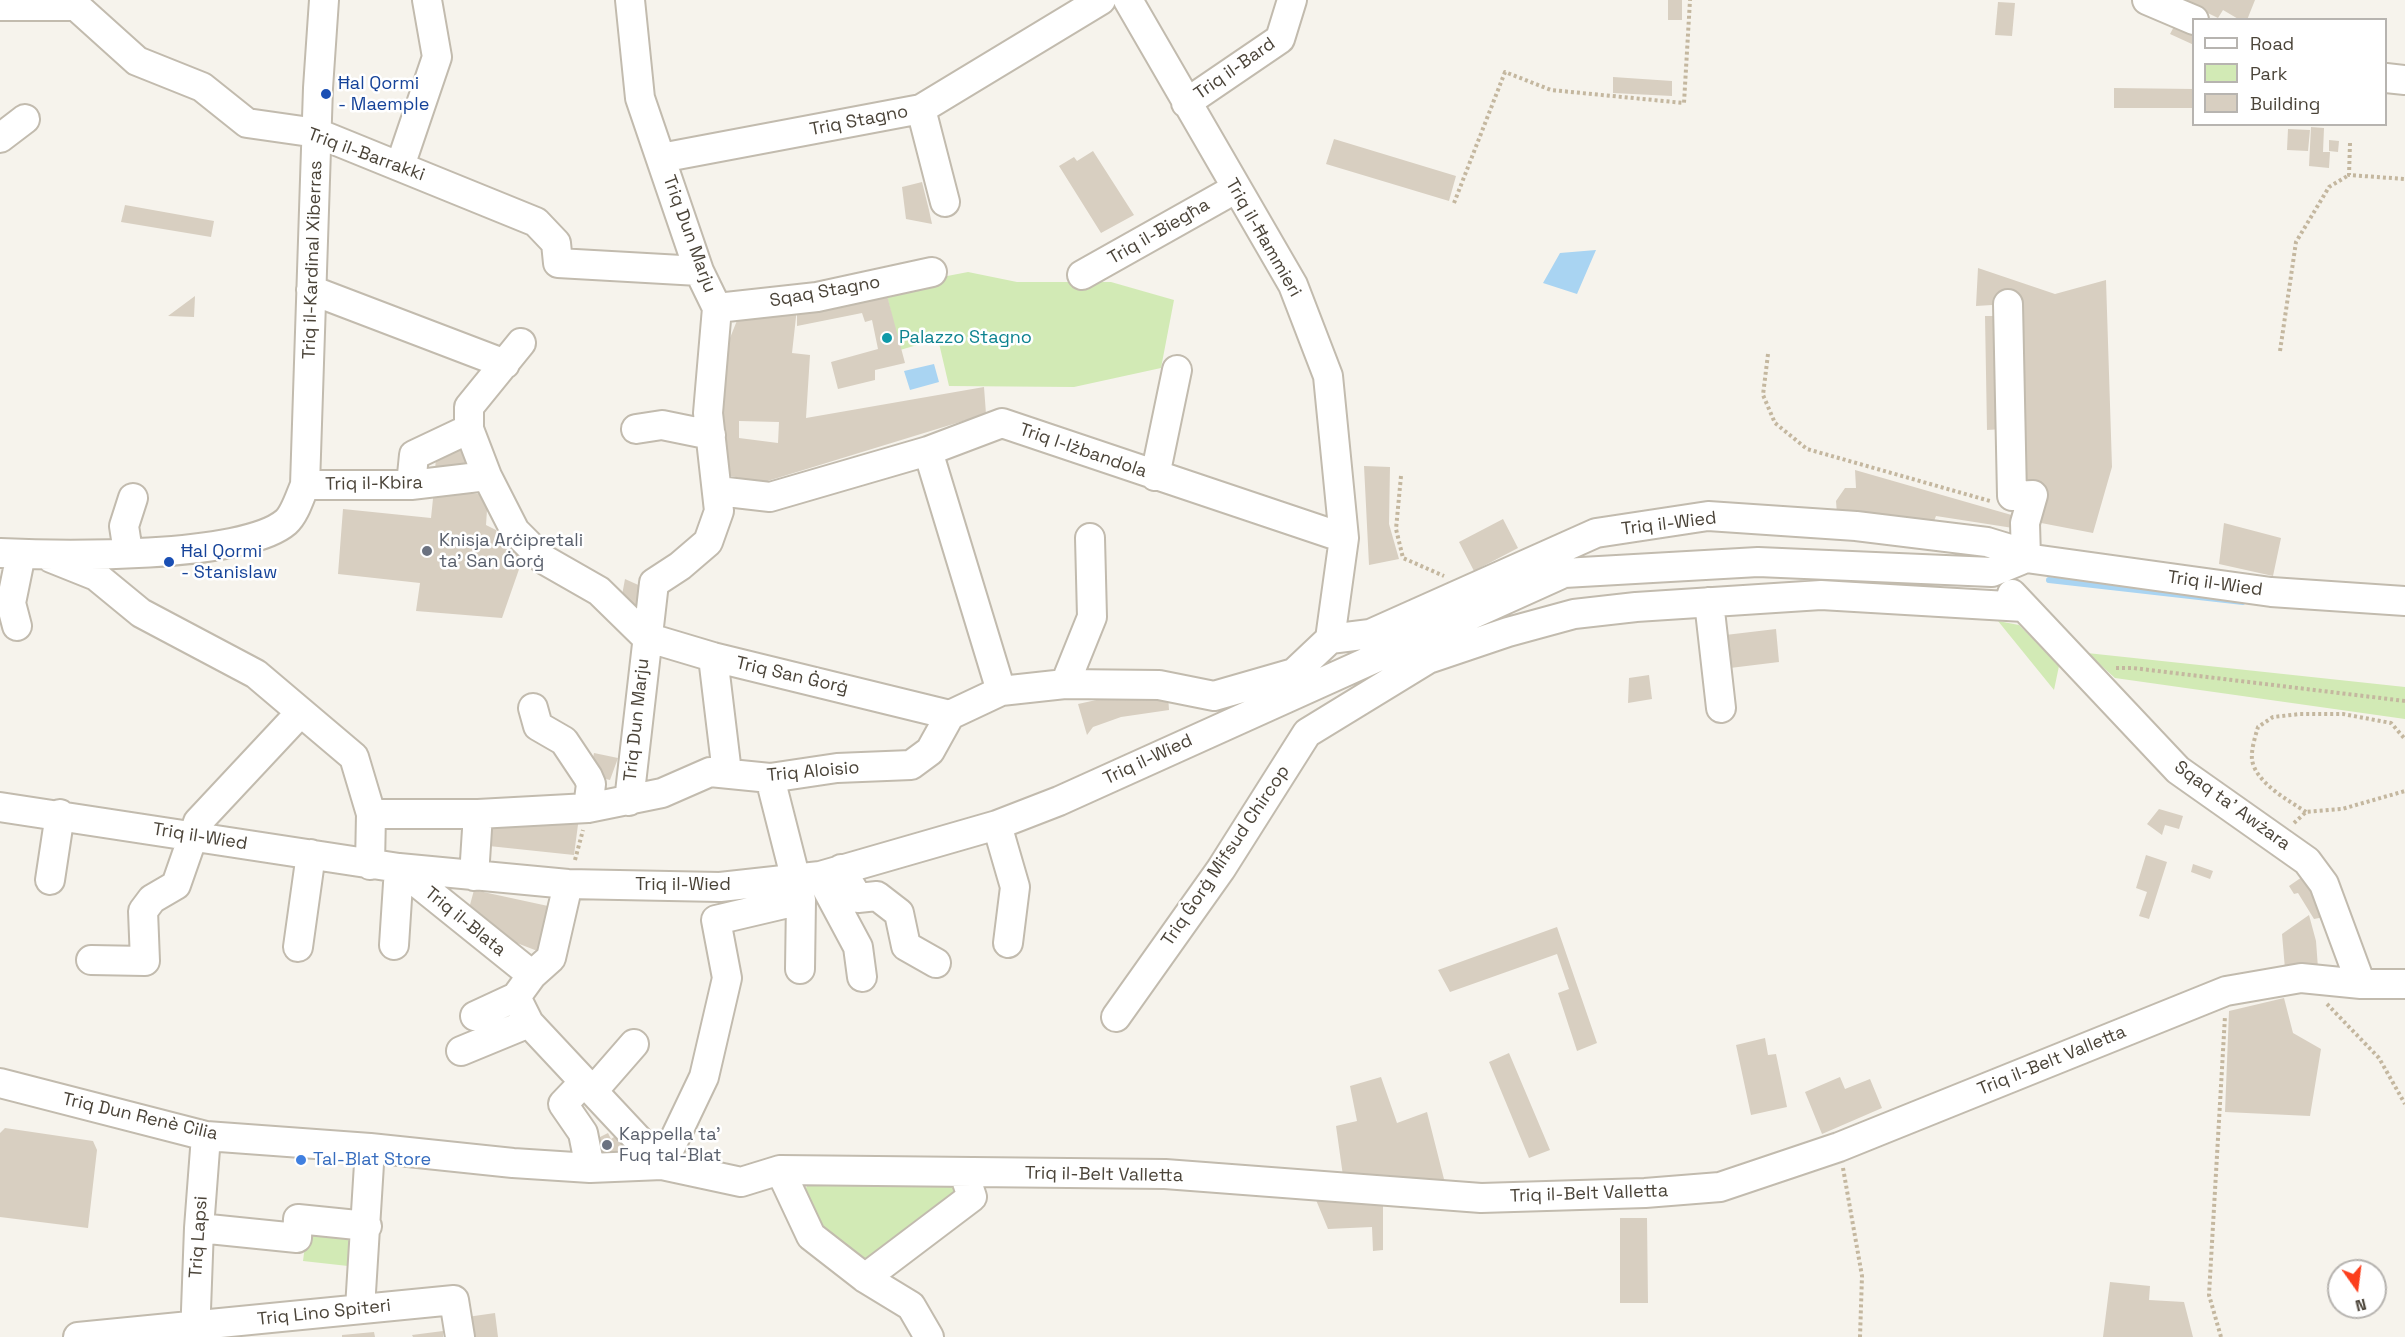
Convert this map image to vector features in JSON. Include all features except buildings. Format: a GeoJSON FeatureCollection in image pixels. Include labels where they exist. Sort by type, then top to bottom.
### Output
{"type":"FeatureCollection","features":[{"type":"Feature","properties":{"kind":"street","name":"Triq il-Kardinal Xiberras"},"geometry":{"type":"LineString","coordinates":[[305,485],[324,0]]}},
{"type":"Feature","properties":{"kind":"street"},"geometry":{"type":"LineString","coordinates":[[400,166],[437,57],[427,0]]}},
{"type":"Feature","properties":{"kind":"street","name":"Triq Dun Marju"},"geometry":{"type":"LineString","coordinates":[[629,801],[645,637],[654,583],[680,566],[708,542],[719,511],[708,413],[717,308],[699,271],[640,98],[630,0]]}},
{"type":"Feature","properties":{"kind":"street","name":"Triq Stagno"},"geometry":{"type":"LineString","coordinates":[[661,158],[921,109],[1101,0]]}},
{"type":"Feature","properties":{"kind":"street","name":"Triq il-Ħammieri"},"geometry":{"type":"LineString","coordinates":[[1128,0],[1235,189],[1293,285],[1328,376],[1344,538],[1330,639]]}},
{"type":"Feature","properties":{"kind":"street","name":"Triq il-Bard"},"geometry":{"type":"LineString","coordinates":[[1186,103],[1280,39],[1292,0]]}},
{"type":"Feature","properties":{"kind":"street"},"geometry":{"type":"LineString","coordinates":[[2147,0],[2192,19]]}},
{"type":"Feature","properties":{"kind":"street","name":"Triq il-Barrakki"},"geometry":{"type":"LineString","coordinates":[[0,6],[79,2],[137,61],[202,87],[247,123],[317,133],[400,166],[477,211],[536,222],[556,243],[558,263],[699,271]]}},
{"type":"Feature","properties":{"kind":"street"},"geometry":{"type":"LineString","coordinates":[[2387,78],[2405,80]]}},
{"type":"Feature","properties":{"kind":"street"},"geometry":{"type":"LineString","coordinates":[[921,109],[945,202]]}},
{"type":"Feature","properties":{"kind":"street"},"geometry":{"type":"LineString","coordinates":[[0,138],[25,119]]}},
{"type":"Feature","properties":{"kind":"street","name":"Triq il-Biegħa"},"geometry":{"type":"LineString","coordinates":[[1082,275],[1235,189]]}},
{"type":"Feature","properties":{"kind":"street","name":"Sqaq Stagno"},"geometry":{"type":"LineString","coordinates":[[717,308],[817,297],[932,272]]}},
{"type":"Feature","properties":{"kind":"street"},"geometry":{"type":"LineString","coordinates":[[311,290],[513,354],[469,407],[469,429],[414,455],[411,485]]}},
{"type":"Feature","properties":{"kind":"street"},"geometry":{"type":"LineString","coordinates":[[2008,304],[2012,496],[2033,495],[2025,523],[2025,558]]}},
{"type":"Feature","properties":{"kind":"street"},"geometry":{"type":"LineString","coordinates":[[1155,476],[1177,370]]}},
{"type":"Feature","properties":{"kind":"street","name":"Triq l-Iżbandola"},"geometry":{"type":"LineString","coordinates":[[718,491],[770,497],[928,451],[1002,423],[1344,538]]}},
{"type":"Feature","properties":{"kind":"street"},"geometry":{"type":"LineString","coordinates":[[636,429],[662,425],[711,435]]}},
{"type":"Feature","properties":{"kind":"street","name":"Triq San Ġorġ"},"geometry":{"type":"LineString","coordinates":[[469,429],[488,476],[515,531],[543,558],[599,591],[645,637],[713,657],[950,715]]}},
{"type":"Feature","properties":{"kind":"street"},"geometry":{"type":"LineString","coordinates":[[928,451],[1001,691]]}},
{"type":"Feature","properties":{"kind":"street","name":"Triq il-Kbira"},"geometry":{"type":"LineString","coordinates":[[20,553],[128,552],[146,554],[193,549],[266,534],[287,521],[305,485],[411,485],[488,476]]}},
{"type":"Feature","properties":{"kind":"street"},"geometry":{"type":"LineString","coordinates":[[128,552],[124,526],[133,498]]}},
{"type":"Feature","properties":{"kind":"street","name":"Triq il-Wied"},"geometry":{"type":"LineString","coordinates":[[1330,639],[1370,634],[1596,533],[1707,516],[1856,526],[1987,542],[2010,549],[2025,558],[2271,592],[2405,601]]}},
{"type":"Feature","properties":{"kind":"street"},"geometry":{"type":"LineString","coordinates":[[1065,684],[1092,617],[1090,538]]}},
{"type":"Feature","properties":{"kind":"street"},"geometry":{"type":"LineString","coordinates":[[16,626],[11,603],[20,553],[96,576],[141,613],[256,674],[354,757],[371,814],[370,865]]}},
{"type":"Feature","properties":{"kind":"street","name":"Triq il-Wied"},"geometry":{"type":"LineString","coordinates":[[0,807],[60,814],[370,865],[474,876],[568,884],[720,887],[814,881],[997,825],[1059,801],[1564,573],[1758,562],[1992,572],[2025,558]]}},
{"type":"Feature","properties":{"kind":"street"},"geometry":{"type":"LineString","coordinates":[[1611,570],[1615,610]]}},
{"type":"Feature","properties":{"kind":"street","name":"Sqaq ta' Awżara"},"geometry":{"type":"LineString","coordinates":[[1992,572],[2178,770],[2281,840],[2307,861],[2324,884],[2361,984]]}},
{"type":"Feature","properties":{"kind":"street"},"geometry":{"type":"LineString","coordinates":[[1332,677],[1348,710],[1428,659],[1508,632],[1574,614],[1821,595],[2024,607]]}},
{"type":"Feature","properties":{"kind":"street"},"geometry":{"type":"LineString","coordinates":[[1709,602],[1721,708]]}},
{"type":"Feature","properties":{"kind":"street"},"geometry":{"type":"LineString","coordinates":[[950,715],[1001,691],[1065,684],[1159,685],[1214,696],[1294,673],[1330,639]]}},
{"type":"Feature","properties":{"kind":"street"},"geometry":{"type":"LineString","coordinates":[[713,657],[727,773]]}},
{"type":"Feature","properties":{"kind":"street"},"geometry":{"type":"LineString","coordinates":[[1162,753],[1214,696]]}},
{"type":"Feature","properties":{"kind":"street"},"geometry":{"type":"LineString","coordinates":[[532,708],[538,726],[564,741],[588,777],[591,784],[588,808]]}},
{"type":"Feature","properties":{"kind":"street","name":"Triq Ġorġ Mifsud Chircop"},"geometry":{"type":"LineString","coordinates":[[1116,1017],[1221,869],[1307,733],[1348,710]]}},
{"type":"Feature","properties":{"kind":"street"},"geometry":{"type":"LineString","coordinates":[[91,960],[145,961],[143,911],[152,899],[176,885],[198,822],[300,713]]}},
{"type":"Feature","properties":{"kind":"street","name":"Triq Aloisio"},"geometry":{"type":"LineString","coordinates":[[371,814],[478,814],[588,808],[662,793],[710,772],[770,778],[837,768],[911,765],[930,752],[950,715]]}},
{"type":"Feature","properties":{"kind":"street"},"geometry":{"type":"LineString","coordinates":[[770,778],[814,881],[858,948],[862,977]]}},
{"type":"Feature","properties":{"kind":"street"},"geometry":{"type":"LineString","coordinates":[[50,880],[60,814]]}},
{"type":"Feature","properties":{"kind":"street"},"geometry":{"type":"LineString","coordinates":[[474,876],[478,814]]}},
{"type":"Feature","properties":{"kind":"street"},"geometry":{"type":"LineString","coordinates":[[997,825],[1015,887],[1008,943]]}},
{"type":"Feature","properties":{"kind":"street"},"geometry":{"type":"LineString","coordinates":[[298,947],[311,854]]}},
{"type":"Feature","properties":{"kind":"street"},"geometry":{"type":"LineString","coordinates":[[394,945],[399,868]]}},
{"type":"Feature","properties":{"kind":"street","name":"Triq il-Blata"},"geometry":{"type":"LineString","coordinates":[[399,868],[524,986],[529,1023],[662,1165]]}},
{"type":"Feature","properties":{"kind":"street"},"geometry":{"type":"LineString","coordinates":[[800,969],[814,881]]}},
{"type":"Feature","properties":{"kind":"street"},"geometry":{"type":"LineString","coordinates":[[662,1165],[704,1077],[727,978],[716,920],[814,881],[858,898],[877,897],[899,913],[906,946],[936,963]]}},
{"type":"Feature","properties":{"kind":"street"},"geometry":{"type":"LineString","coordinates":[[475,1016],[524,986],[551,958],[568,884]]}},
{"type":"Feature","properties":{"kind":"street","name":"Triq il-Belt Valletta"},"geometry":{"type":"LineString","coordinates":[[780,1170],[1165,1174],[1481,1197],[1634,1193],[1720,1187],[1839,1147],[2226,991],[2301,978],[2361,984],[2405,984]]}},
{"type":"Feature","properties":{"kind":"street"},"geometry":{"type":"LineString","coordinates":[[461,1051],[529,1023]]}},
{"type":"Feature","properties":{"kind":"street"},"geometry":{"type":"LineString","coordinates":[[590,1168],[583,1133],[563,1104],[589,1086],[634,1044]]}},
{"type":"Feature","properties":{"kind":"street","name":"Triq Dun Renè Cilia"},"geometry":{"type":"LineString","coordinates":[[0,1083],[206,1136],[590,1168],[662,1165],[741,1182],[780,1170]]}},
{"type":"Feature","properties":{"kind":"street","name":"Triq Lapsi"},"geometry":{"type":"LineString","coordinates":[[194,1332],[206,1136]]}},
{"type":"Feature","properties":{"kind":"street"},"geometry":{"type":"LineString","coordinates":[[360,1308],[367,1226],[370,1148]]}},
{"type":"Feature","properties":{"kind":"street"},"geometry":{"type":"LineString","coordinates":[[780,1170],[811,1236],[865,1278],[911,1306],[929,1337]]}},
{"type":"Feature","properties":{"kind":"street"},"geometry":{"type":"LineString","coordinates":[[865,1278],[972,1197],[964,1173]]}},
{"type":"Feature","properties":{"kind":"street"},"geometry":{"type":"LineString","coordinates":[[199,1228],[297,1239],[298,1219],[367,1226]]}},
{"type":"Feature","properties":{"kind":"street","name":"Triq Lino Spiteri"},"geometry":{"type":"LineString","coordinates":[[78,1337],[194,1332],[360,1308],[454,1300],[460,1337]]}},
{"type":"Feature","properties":{"kind":"path"},"geometry":{"type":"LineString","coordinates":[[1454,203],[1505,72],[1551,90],[1684,103],[1690,0]]}},
{"type":"Feature","properties":{"kind":"path"},"geometry":{"type":"LineString","coordinates":[[2349,175],[2350,143]]}},
{"type":"Feature","properties":{"kind":"path"},"geometry":{"type":"LineString","coordinates":[[2280,351],[2296,242],[2330,187],[2349,175],[2405,179]]}},
{"type":"Feature","properties":{"kind":"path"},"geometry":{"type":"LineString","coordinates":[[1768,354],[1763,395],[1775,423],[1807,449],[2028,512]]}},
{"type":"Feature","properties":{"kind":"path"},"geometry":{"type":"LineString","coordinates":[[1401,476],[1396,529],[1403,558],[1470,590]]}},
{"type":"Feature","properties":{"kind":"path"},"geometry":{"type":"LineString","coordinates":[[2082,669],[2133,668],[2405,701]]}},
{"type":"Feature","properties":{"kind":"path"},"geometry":{"type":"LineString","coordinates":[[2306,812],[2280,794],[2257,773],[2252,759],[2258,727],[2273,717],[2300,714],[2343,714],[2391,723],[2405,739]]}},
{"type":"Feature","properties":{"kind":"path"},"geometry":{"type":"LineString","coordinates":[[2281,840],[2291,825],[2306,812],[2342,809],[2404,790]]}},
{"type":"Feature","properties":{"kind":"path"},"geometry":{"type":"LineString","coordinates":[[568,884],[588,808]]}},
{"type":"Feature","properties":{"kind":"path"},"geometry":{"type":"LineString","coordinates":[[2301,978],[2379,1058],[2405,1104]]}},
{"type":"Feature","properties":{"kind":"path"},"geometry":{"type":"LineString","coordinates":[[2221,1337],[2209,1296],[2226,991]]}},
{"type":"Feature","properties":{"kind":"path"},"geometry":{"type":"LineString","coordinates":[[1839,1147],[1862,1276],[1860,1337]]}},
{"type":"Feature","properties":{"kind":"green space"},"geometry":{"type":"Polygon","coordinates":[[[968,272],[1017,282],[1111,282],[1174,300],[1161,368],[1074,387],[949,386],[938,339],[900,350],[885,288],[968,272]]]}},
{"type":"Feature","properties":{"kind":"green space"},"geometry":{"type":"Polygon","coordinates":[[[1998,621],[2019,625],[2059,666],[2054,690],[1998,621]]]}},
{"type":"Feature","properties":{"kind":"green space"},"geometry":{"type":"Polygon","coordinates":[[[2087,653],[2405,687],[2405,719],[2115,678],[2087,653]]]}},
{"type":"Feature","properties":{"kind":"green space"},"geometry":{"type":"Polygon","coordinates":[[[951,1180],[962,1195],[869,1265],[815,1225],[800,1198],[810,1181],[951,1180]]]}},
{"type":"Feature","properties":{"kind":"green space"},"geometry":{"type":"Polygon","coordinates":[[[308,1222],[352,1227],[348,1266],[303,1261],[308,1222]]]}},
{"type":"Feature","properties":{"kind":"water"},"geometry":{"type":"Polygon","coordinates":[[[1596,250],[1577,294],[1543,283],[1560,253],[1596,250]]]}},
{"type":"Feature","properties":{"kind":"water"},"geometry":{"type":"Polygon","coordinates":[[[934,364],[939,382],[910,390],[904,371],[934,364]]]}},
{"type":"Feature","properties":{"kind":"waterway"},"geometry":{"type":"LineString","coordinates":[[2049,580],[2243,602]]}},
{"type":"Feature","properties":{"kind":"place","name":"Ħal Qormi - Maemple"},"geometry":{"type":"Point","coordinates":[326,94]}},
{"type":"Feature","properties":{"kind":"place","name":"Palazzo Stagno"},"geometry":{"type":"Point","coordinates":[887,338]}},
{"type":"Feature","properties":{"kind":"place","name":"Knisja Arċipretali ta' San Ġorġ"},"geometry":{"type":"Point","coordinates":[427,551]}},
{"type":"Feature","properties":{"kind":"place","name":"Ħal Qormi - Stanislaw"},"geometry":{"type":"Point","coordinates":[169,562]}},
{"type":"Feature","properties":{"kind":"place","name":"Kappella ta' Fuq tal-Blat"},"geometry":{"type":"Point","coordinates":[607,1145]}},
{"type":"Feature","properties":{"kind":"place","name":"Tal-Blat Store"},"geometry":{"type":"Point","coordinates":[301,1160]}}]}
